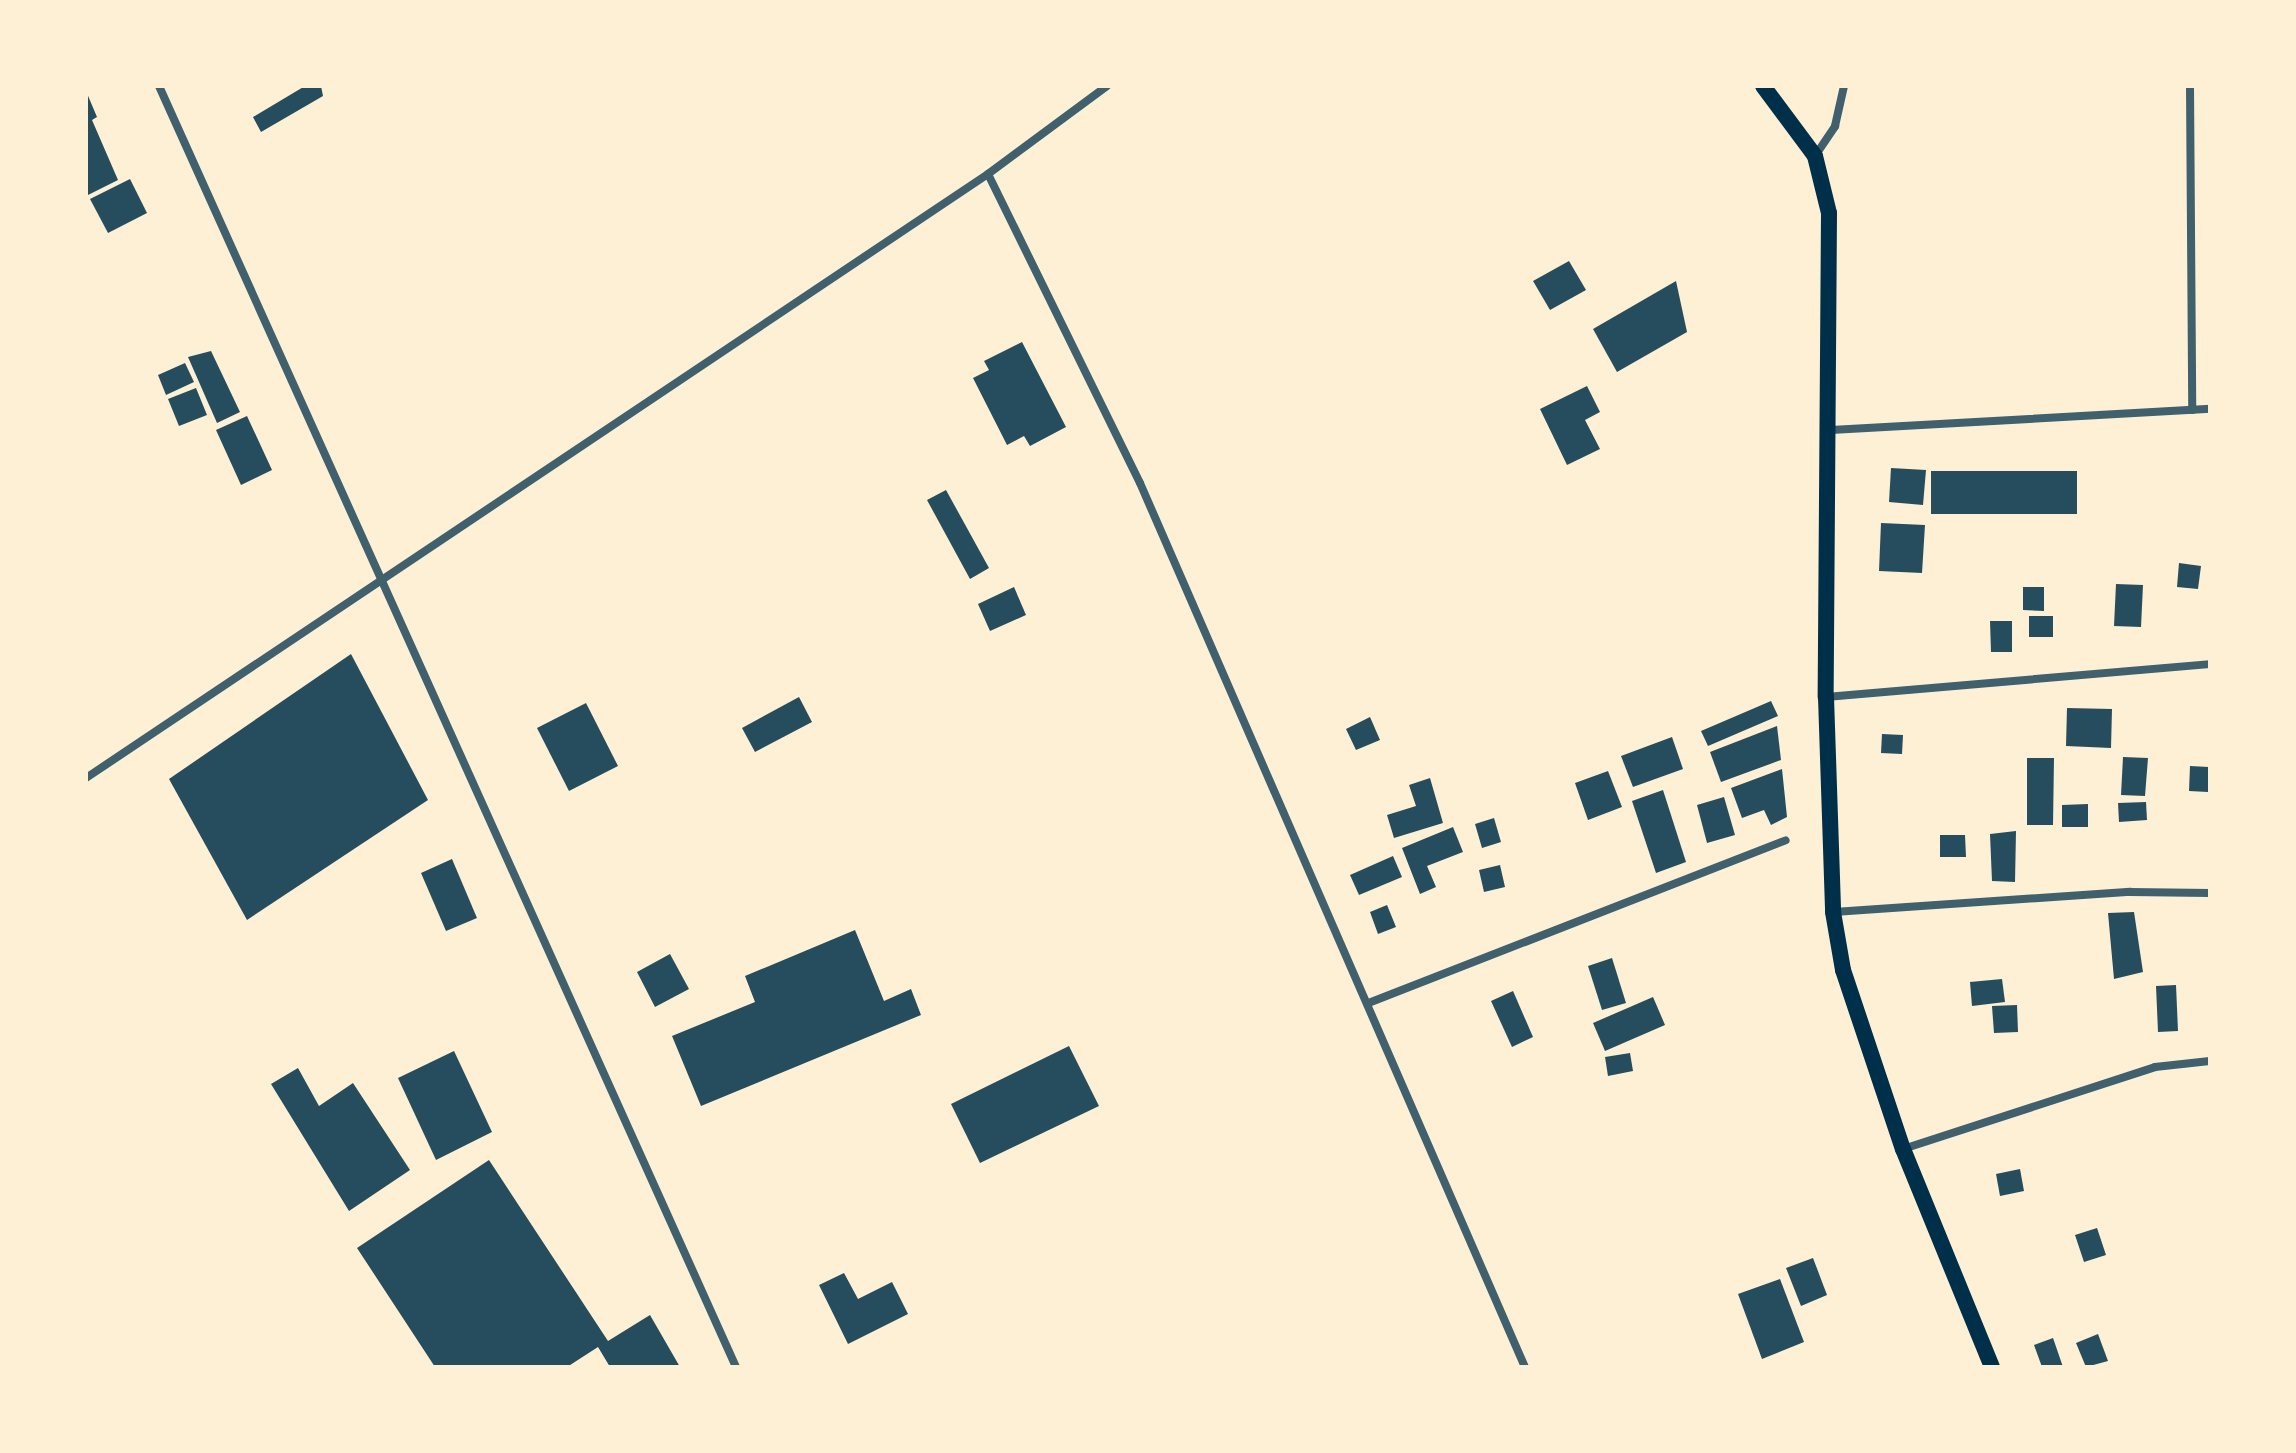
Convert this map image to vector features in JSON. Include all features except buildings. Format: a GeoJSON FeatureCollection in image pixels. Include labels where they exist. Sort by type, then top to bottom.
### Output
{"type":"FeatureCollection","features":[{"type":"Feature","properties":{"kind":"main road"},"geometry":{"type":"LineString","coordinates":[[1763,86],[1815,156],[1829,213],[1831,430],[1826,697],[1833,912],[1843,970],[1903,1149],[1992,1367]]}},
{"type":"Feature","properties":{"kind":"street"},"geometry":{"type":"LineString","coordinates":[[159,86],[736,1367]]}},
{"type":"Feature","properties":{"kind":"street"},"geometry":{"type":"LineString","coordinates":[[86,778],[988,174],[1107,86]]}},
{"type":"Feature","properties":{"kind":"street"},"geometry":{"type":"LineString","coordinates":[[1815,156],[1835,126],[1844,86]]}},
{"type":"Feature","properties":{"kind":"street"},"geometry":{"type":"LineString","coordinates":[[2190,86],[2192,410]]}},
{"type":"Feature","properties":{"kind":"street"},"geometry":{"type":"LineString","coordinates":[[988,174],[1140,483],[1371,1002],[1525,1367]]}},
{"type":"Feature","properties":{"kind":"street"},"geometry":{"type":"LineString","coordinates":[[1831,430],[2210,409]]}},
{"type":"Feature","properties":{"kind":"street"},"geometry":{"type":"LineString","coordinates":[[1826,697],[2210,664]]}},
{"type":"Feature","properties":{"kind":"street"},"geometry":{"type":"LineString","coordinates":[[1371,1002],[1786,840]]}},
{"type":"Feature","properties":{"kind":"street"},"geometry":{"type":"LineString","coordinates":[[1833,912],[2130,892],[2210,893]]}},
{"type":"Feature","properties":{"kind":"street"},"geometry":{"type":"LineString","coordinates":[[1903,1149],[2155,1067],[2210,1061]]}}]}
